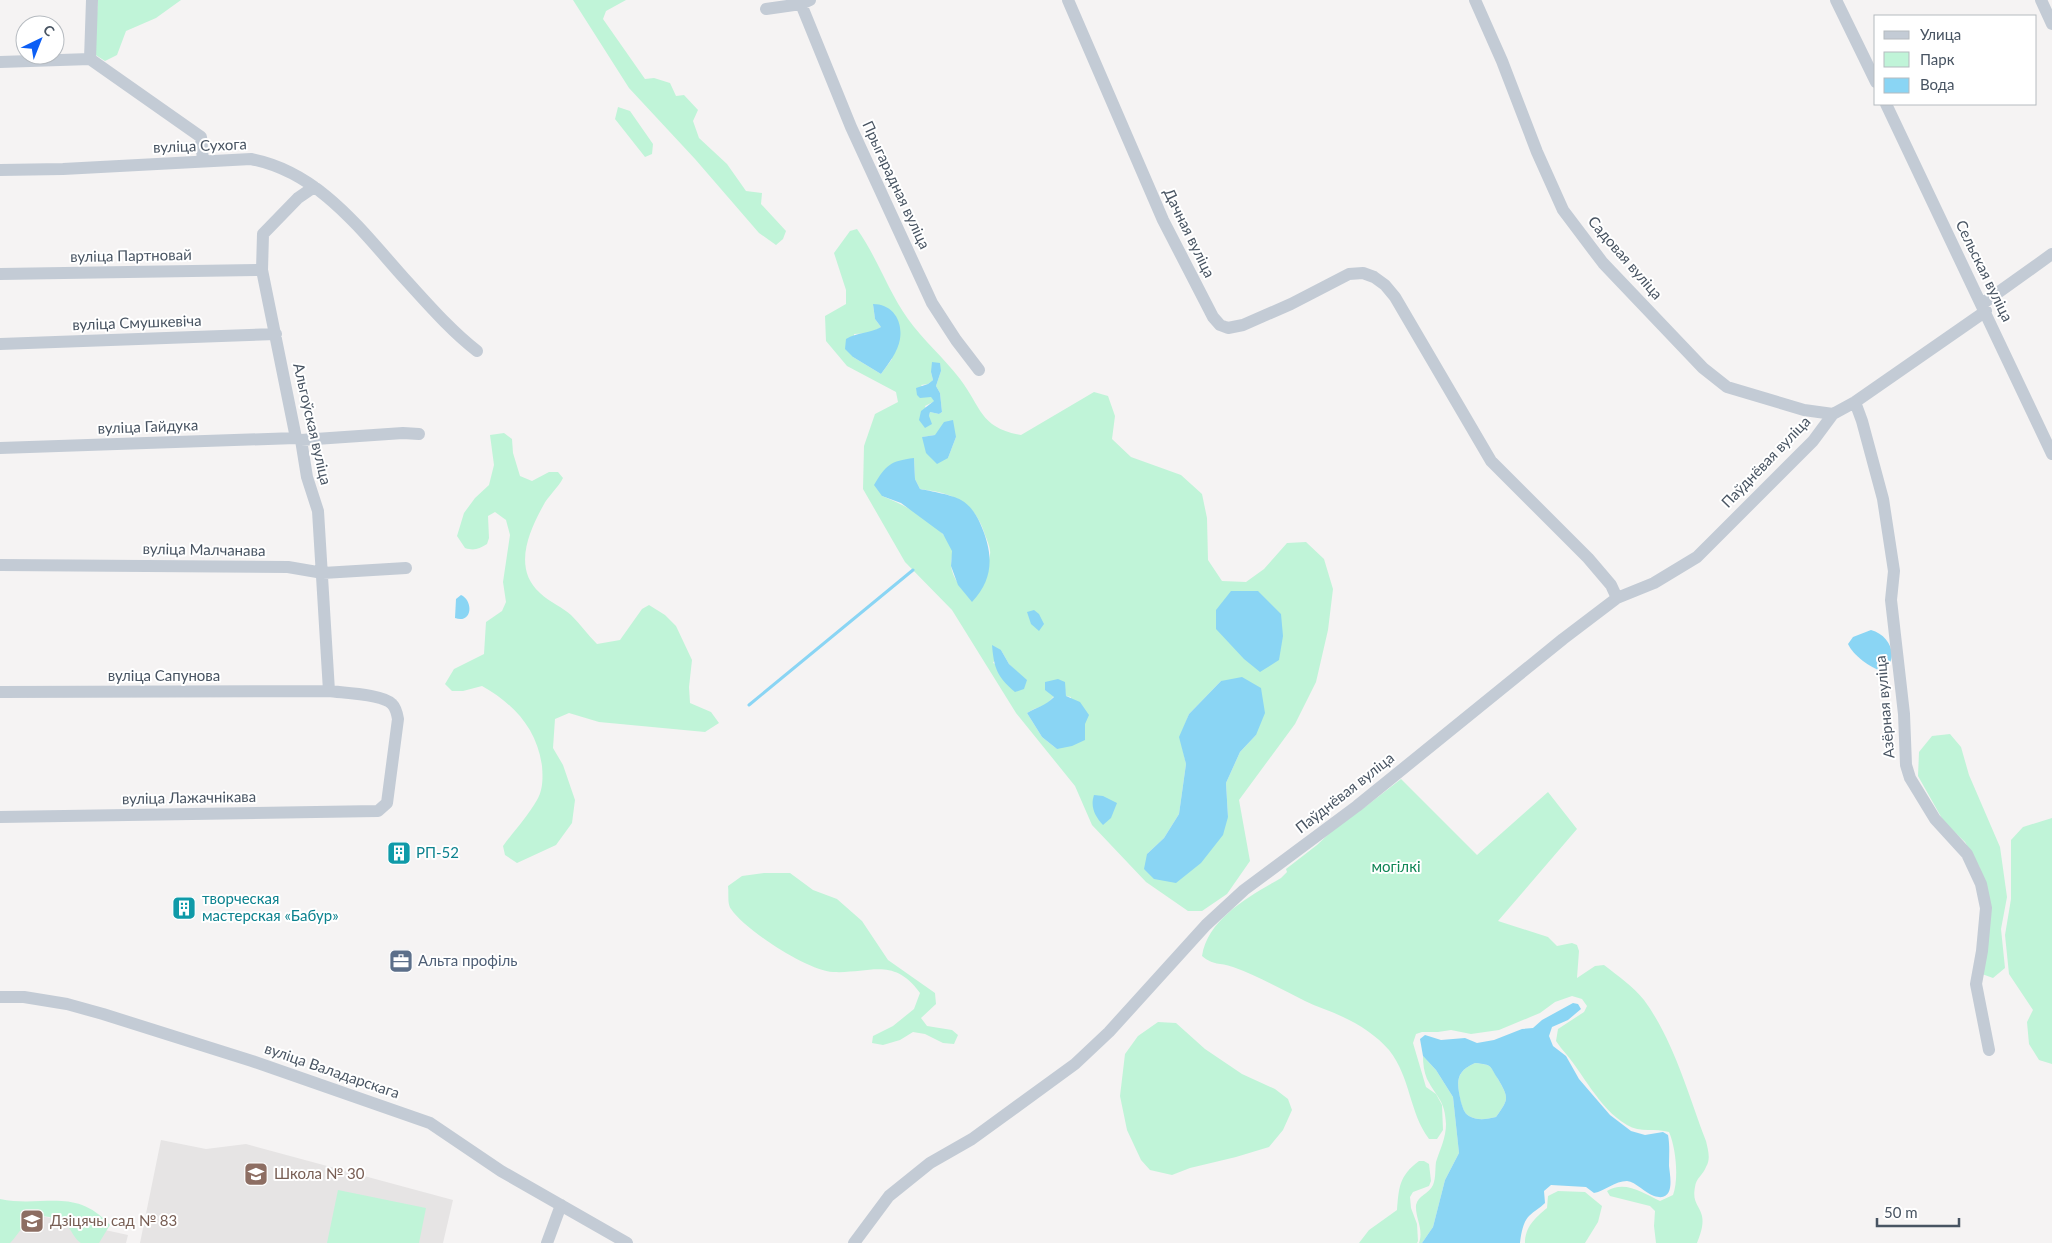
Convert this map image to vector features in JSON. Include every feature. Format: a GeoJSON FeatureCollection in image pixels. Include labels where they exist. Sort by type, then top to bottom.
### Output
{"type":"FeatureCollection","features":[{"type":"Feature","properties":{"kind":"street"},"geometry":{"type":"LineString","coordinates":[[90,60],[92,0]]}},
{"type":"Feature","properties":{"kind":"street","name":"Дачная вуліца"},"geometry":{"type":"LineString","coordinates":[[1068,0],[1163,220],[1212,317],[1220,325],[1228,328],[1260,319],[1349,274],[1363,273],[1374,277],[1385,285],[1395,297],[1491,461],[1588,558],[1611,585],[1617,598]]}},
{"type":"Feature","properties":{"kind":"street","name":"Садовая вуліца"},"geometry":{"type":"LineString","coordinates":[[1474,0],[1502,61],[1537,152],[1563,210],[1603,263],[1702,368],[1727,387],[1804,410],[1832,414]]}},
{"type":"Feature","properties":{"kind":"street"},"geometry":{"type":"LineString","coordinates":[[1836,0],[1874,78]]}},
{"type":"Feature","properties":{"kind":"street"},"geometry":{"type":"LineString","coordinates":[[2041,0],[2052,24]]}},
{"type":"Feature","properties":{"kind":"street"},"geometry":{"type":"LineString","coordinates":[[766,9],[806,2]]}},
{"type":"Feature","properties":{"kind":"street","name":"Прыгарадная вуліца"},"geometry":{"type":"LineString","coordinates":[[806,2],[851,127],[932,303],[956,340],[979,370]]}},
{"type":"Feature","properties":{"kind":"street"},"geometry":{"type":"LineString","coordinates":[[0,62],[90,60],[201,137],[203,162]]}},
{"type":"Feature","properties":{"kind":"street","name":"Сельская вуліца"},"geometry":{"type":"LineString","coordinates":[[1886,105],[2052,454]]}},
{"type":"Feature","properties":{"kind":"street","name":"вуліца Сухога"},"geometry":{"type":"LineString","coordinates":[[0,170],[63,169],[251,159],[270,163],[294,174],[332,200],[359,226],[404,278],[463,340],[477,351]]}},
{"type":"Feature","properties":{"kind":"street","name":"Альгоўская вуліца"},"geometry":{"type":"LineString","coordinates":[[314,187],[298,198],[263,234],[262,270],[307,478],[318,511],[329,692]]}},
{"type":"Feature","properties":{"kind":"street","name":"Паўднёвая вуліца"},"geometry":{"type":"LineString","coordinates":[[854,1243],[889,1196],[930,1163],[972,1139],[1075,1064],[1109,1032],[1206,925],[1244,890],[1358,806],[1563,639],[1617,598],[1654,583],[1697,557],[1813,441],[1832,414],[1855,402],[1984,308],[2052,254]]}},
{"type":"Feature","properties":{"kind":"street","name":"вуліца Партновай"},"geometry":{"type":"LineString","coordinates":[[0,274],[262,270]]}},
{"type":"Feature","properties":{"kind":"street","name":"вуліца Смушкевіча"},"geometry":{"type":"LineString","coordinates":[[0,344],[276,334]]}},
{"type":"Feature","properties":{"kind":"street","name":"Азёрная вуліца"},"geometry":{"type":"LineString","coordinates":[[1855,402],[1883,499],[1894,571],[1891,600],[1904,714],[1906,765],[1910,778],[1935,819],[1967,854],[1981,884],[1986,908],[1982,951],[1976,984],[1990,1050]]}},
{"type":"Feature","properties":{"kind":"street","name":"вуліца Гайдука"},"geometry":{"type":"LineString","coordinates":[[0,448],[299,439],[403,433],[418,434]]}},
{"type":"Feature","properties":{"kind":"street","name":"вуліца Малчанава"},"geometry":{"type":"LineString","coordinates":[[0,565],[288,568],[323,573],[406,568]]}},
{"type":"Feature","properties":{"kind":"street","name":"вуліца Сапунова"},"geometry":{"type":"LineString","coordinates":[[0,692],[329,692],[380,698],[391,702],[396,710],[398,719],[387,803],[378,811]]}},
{"type":"Feature","properties":{"kind":"street","name":"вуліца Лажачнікава"},"geometry":{"type":"LineString","coordinates":[[0,817],[378,811]]}},
{"type":"Feature","properties":{"kind":"street","name":"вуліца Валадарскага"},"geometry":{"type":"LineString","coordinates":[[0,997],[58,1003],[104,1014],[243,1058],[430,1123],[501,1171],[627,1243]]}},
{"type":"Feature","properties":{"kind":"street"},"geometry":{"type":"LineString","coordinates":[[547,1243],[560,1205]]}},
{"type":"Feature","properties":{"kind":"shaded area","name":"Школа № 30"},"geometry":{"type":"Polygon","coordinates":[[[161,1140],[206,1149],[246,1144],[453,1200],[443,1243],[140,1243],[161,1140]]]}},
{"type":"Feature","properties":{"kind":"shaded area","name":"Дзіцячы сад № 83"},"geometry":{"type":"Polygon","coordinates":[[[0,1207],[128,1235],[126,1243],[0,1243],[0,1207]]]}},
{"type":"Feature","properties":{"kind":"green space"},"geometry":{"type":"Polygon","coordinates":[[[98,0],[181,0],[156,18],[126,31],[117,55],[105,61],[94,54],[98,0]]]}},
{"type":"Feature","properties":{"kind":"green space"},"geometry":{"type":"Polygon","coordinates":[[[573,0],[626,0],[606,11],[603,19],[645,79],[654,78],[670,83],[676,96],[684,95],[698,110],[693,121],[699,138],[727,164],[746,191],[762,193],[761,204],[786,231],[783,239],[776,245],[759,233],[695,159],[629,88],[573,0]]]}},
{"type":"Feature","properties":{"kind":"green space"},"geometry":{"type":"Polygon","coordinates":[[[618,107],[630,111],[653,144],[652,154],[645,157],[615,119],[618,107]]]}},
{"type":"Feature","properties":{"kind":"green space"},"geometry":{"type":"Polygon","coordinates":[[[857,229],[908,319],[960,379],[989,422],[1008,432],[1021,435],[1094,392],[1108,396],[1115,416],[1112,439],[1131,457],[1181,475],[1202,494],[1207,518],[1208,560],[1222,581],[1246,582],[1264,569],[1287,543],[1306,542],[1324,559],[1333,589],[1328,630],[1316,682],[1295,724],[1239,800],[1250,861],[1227,894],[1202,911],[1188,911],[1146,882],[1092,825],[1075,786],[1016,713],[952,610],[905,562],[863,489],[864,446],[875,414],[898,402],[896,392],[847,366],[826,341],[825,316],[846,304],[846,290],[834,253],[850,231],[857,229]],[[873,304],[875,319],[881,327],[873,304]],[[881,327],[871,333],[854,334],[853,357],[881,374],[892,359],[881,327]],[[941,371],[931,372],[933,380],[928,384],[921,385],[935,401],[925,406],[929,416],[930,412],[939,414],[942,412],[940,393],[936,386],[941,371]],[[935,435],[922,437],[948,458],[956,437],[935,435]],[[914,458],[882,496],[923,517],[948,540],[952,549],[952,570],[959,584],[972,601],[985,571],[990,552],[989,544],[975,514],[961,501],[943,493],[920,489],[915,479],[914,458]],[[1001,650],[993,663],[1017,672],[1009,664],[1001,650]],[[1221,681],[1189,714],[1180,737],[1186,764],[1179,814],[1164,838],[1147,854],[1228,817],[1226,783],[1240,752],[1256,735],[1221,681]],[[1065,690],[1054,696],[1046,705],[1027,713],[1042,737],[1057,749],[1071,697],[1066,696],[1065,690]]]}},
{"type":"Feature","properties":{"kind":"green space"},"geometry":{"type":"Polygon","coordinates":[[[504,433],[512,439],[513,453],[520,476],[532,481],[549,472],[558,472],[563,478],[543,506],[528,539],[525,562],[527,573],[532,583],[540,593],[571,615],[597,644],[620,640],[642,609],[649,605],[665,615],[676,626],[692,660],[689,687],[690,703],[711,712],[719,723],[705,732],[599,722],[569,713],[555,719],[553,748],[563,765],[575,800],[572,823],[556,845],[517,863],[505,855],[503,846],[529,812],[540,792],[542,766],[535,740],[514,709],[494,693],[482,686],[463,691],[452,691],[445,684],[454,669],[484,654],[486,622],[502,611],[506,602],[503,582],[510,535],[506,520],[495,512],[488,516],[489,538],[487,544],[479,548],[465,548],[457,536],[464,513],[475,498],[489,485],[494,465],[490,435],[504,433]]]}},
{"type":"Feature","properties":{"kind":"green space"},"geometry":{"type":"Polygon","coordinates":[[[1950,734],[1961,747],[1969,775],[2000,847],[2007,897],[2001,929],[2005,968],[1993,978],[1982,974],[1980,868],[1965,842],[1944,822],[1918,776],[1919,752],[1932,736],[1950,734]]]}},
{"type":"Feature","properties":{"kind":"green space","name":"могілкі"},"geometry":{"type":"Polygon","coordinates":[[[1401,779],[1477,855],[1548,792],[1577,829],[1498,921],[1548,937],[1557,946],[1572,943],[1577,945],[1579,951],[1577,978],[1595,966],[1604,965],[1635,990],[1655,1016],[1680,1068],[1708,1151],[1708,1164],[1697,1181],[1694,1192],[1702,1219],[1697,1243],[1656,1243],[1655,1211],[1650,1206],[1610,1196],[1607,1191],[1614,1188],[1627,1187],[1641,1191],[1660,1201],[1673,1195],[1676,1181],[1675,1155],[1669,1132],[1643,1130],[1627,1125],[1617,1118],[1599,1099],[1556,1041],[1558,1029],[1584,1012],[1587,1006],[1582,999],[1572,996],[1555,1002],[1540,1013],[1499,1030],[1471,1034],[1451,1030],[1416,1034],[1413,1043],[1426,1087],[1436,1094],[1442,1105],[1443,1130],[1437,1139],[1429,1139],[1417,1118],[1402,1072],[1389,1050],[1374,1036],[1362,1027],[1334,1013],[1233,967],[1213,963],[1202,956],[1206,942],[1213,930],[1232,909],[1256,892],[1281,878],[1287,872],[1286,869],[1317,845],[1352,812],[1365,807],[1401,779]]]}},
{"type":"Feature","properties":{"kind":"green space"},"geometry":{"type":"Polygon","coordinates":[[[2052,818],[2052,1064],[2039,1060],[2029,1044],[2027,1022],[2033,1010],[2009,974],[2005,935],[2011,899],[2011,840],[2023,827],[2052,818]]]}},
{"type":"Feature","properties":{"kind":"green space"},"geometry":{"type":"Polygon","coordinates":[[[764,873],[790,873],[813,890],[837,899],[862,921],[888,960],[935,993],[936,1004],[921,1018],[927,1026],[952,1030],[958,1035],[954,1044],[943,1043],[925,1034],[913,1032],[900,1040],[883,1045],[872,1043],[873,1036],[893,1026],[914,1009],[920,993],[900,974],[890,971],[880,969],[833,972],[808,965],[778,948],[749,928],[730,907],[728,886],[742,876],[764,873]]]}},
{"type":"Feature","properties":{"kind":"green space"},"geometry":{"type":"Polygon","coordinates":[[[1158,1022],[1176,1023],[1205,1049],[1242,1074],[1275,1089],[1288,1099],[1292,1110],[1283,1130],[1269,1147],[1190,1168],[1172,1175],[1150,1170],[1141,1160],[1127,1130],[1120,1096],[1125,1054],[1138,1036],[1158,1022]]]}},
{"type":"Feature","properties":{"kind":"green space"},"geometry":{"type":"Polygon","coordinates":[[[1423,1056],[1436,1070],[1453,1097],[1459,1153],[1445,1180],[1433,1227],[1422,1243],[1419,1243],[1420,1228],[1416,1205],[1419,1199],[1433,1185],[1436,1162],[1446,1129],[1444,1110],[1426,1076],[1423,1056]]]}},
{"type":"Feature","properties":{"kind":"green space"},"geometry":{"type":"Polygon","coordinates":[[[1475,1063],[1490,1066],[1506,1095],[1505,1102],[1496,1117],[1472,1118],[1462,1107],[1458,1084],[1460,1075],[1463,1070],[1475,1063]]]}},
{"type":"Feature","properties":{"kind":"green space"},"geometry":{"type":"Polygon","coordinates":[[[1419,1161],[1429,1164],[1431,1181],[1429,1186],[1413,1192],[1410,1197],[1411,1208],[1417,1224],[1417,1243],[1359,1243],[1369,1230],[1397,1210],[1401,1182],[1412,1166],[1419,1161]]]}},
{"type":"Feature","properties":{"kind":"green space"},"geometry":{"type":"Polygon","coordinates":[[[338,1190],[426,1208],[419,1243],[327,1243],[338,1190]]]}},
{"type":"Feature","properties":{"kind":"green space"},"geometry":{"type":"Polygon","coordinates":[[[1558,1191],[1585,1192],[1602,1206],[1598,1222],[1585,1243],[1525,1243],[1525,1237],[1529,1228],[1535,1219],[1547,1208],[1548,1196],[1558,1191]]]}},
{"type":"Feature","properties":{"kind":"green space"},"geometry":{"type":"Polygon","coordinates":[[[0,1199],[71,1202],[97,1213],[110,1225],[99,1243],[81,1243],[64,1223],[49,1217],[35,1217],[26,1223],[10,1243],[0,1243],[0,1199]]]}},
{"type":"Feature","properties":{"kind":"water"},"geometry":{"type":"Polygon","coordinates":[[[873,304],[891,310],[895,314],[900,326],[900,339],[897,349],[881,374],[853,357],[845,349],[846,339],[881,327],[875,319],[873,304]]]}},
{"type":"Feature","properties":{"kind":"water"},"geometry":{"type":"Polygon","coordinates":[[[932,362],[940,363],[941,371],[936,386],[940,393],[942,412],[939,414],[930,412],[929,416],[932,424],[925,428],[919,420],[921,411],[934,401],[931,397],[920,398],[917,395],[916,388],[933,380],[931,372],[932,362]]]}},
{"type":"Feature","properties":{"kind":"water"},"geometry":{"type":"Polygon","coordinates":[[[953,420],[956,437],[948,458],[937,464],[926,453],[922,437],[935,435],[944,422],[953,420]]]}},
{"type":"Feature","properties":{"kind":"water"},"geometry":{"type":"Polygon","coordinates":[[[914,458],[915,479],[920,489],[957,498],[970,507],[980,523],[987,544],[990,564],[985,584],[972,602],[958,585],[951,566],[952,551],[943,534],[901,503],[882,496],[874,485],[889,465],[914,458]]]}},
{"type":"Feature","properties":{"kind":"water"},"geometry":{"type":"Polygon","coordinates":[[[1231,591],[1258,591],[1281,614],[1283,636],[1279,660],[1260,672],[1244,659],[1216,629],[1216,610],[1231,591]]]}},
{"type":"Feature","properties":{"kind":"water"},"geometry":{"type":"Polygon","coordinates":[[[461,595],[468,602],[469,611],[465,618],[461,619],[455,618],[456,599],[461,595]]]}},
{"type":"Feature","properties":{"kind":"water"},"geometry":{"type":"Polygon","coordinates":[[[1034,610],[1039,614],[1044,624],[1039,631],[1031,624],[1027,612],[1034,610]]]}},
{"type":"Feature","properties":{"kind":"water"},"geometry":{"type":"Polygon","coordinates":[[[1871,630],[1883,637],[1891,648],[1891,660],[1882,671],[1862,660],[1848,644],[1853,637],[1871,630]]]}},
{"type":"Feature","properties":{"kind":"water"},"geometry":{"type":"Polygon","coordinates":[[[992,645],[1001,650],[1009,664],[1027,680],[1024,689],[1015,692],[1000,677],[995,666],[992,645]]]}},
{"type":"Feature","properties":{"kind":"water"},"geometry":{"type":"Polygon","coordinates":[[[1242,677],[1261,688],[1265,713],[1256,735],[1240,752],[1226,783],[1228,817],[1223,835],[1201,863],[1176,883],[1154,879],[1144,869],[1147,854],[1164,838],[1179,814],[1186,764],[1179,737],[1189,714],[1221,681],[1242,677]]]}},
{"type":"Feature","properties":{"kind":"water"},"geometry":{"type":"Polygon","coordinates":[[[1058,679],[1065,682],[1066,696],[1080,702],[1089,715],[1085,724],[1085,740],[1072,746],[1057,749],[1042,737],[1027,713],[1054,697],[1045,690],[1045,682],[1058,679]]]}},
{"type":"Feature","properties":{"kind":"water"},"geometry":{"type":"Polygon","coordinates":[[[1094,795],[1103,796],[1117,803],[1111,818],[1103,825],[1094,811],[1094,795]]]}},
{"type":"Feature","properties":{"kind":"water"},"geometry":{"type":"Polygon","coordinates":[[[1573,1003],[1578,1004],[1581,1009],[1568,1020],[1552,1027],[1549,1036],[1553,1046],[1566,1056],[1579,1079],[1610,1115],[1631,1131],[1645,1135],[1663,1132],[1668,1135],[1669,1192],[1666,1196],[1654,1196],[1634,1183],[1627,1181],[1594,1193],[1586,1187],[1551,1185],[1544,1191],[1545,1203],[1525,1221],[1520,1243],[1422,1243],[1433,1227],[1445,1180],[1459,1153],[1453,1097],[1436,1070],[1423,1056],[1420,1039],[1425,1035],[1441,1040],[1465,1038],[1477,1043],[1494,1040],[1522,1029],[1533,1028],[1542,1020],[1573,1003]],[[1475,1063],[1463,1070],[1460,1075],[1458,1084],[1461,1102],[1467,1115],[1472,1118],[1496,1117],[1505,1102],[1506,1095],[1492,1068],[1488,1065],[1475,1063]]]}},
{"type":"Feature","properties":{"kind":"waterway"},"geometry":{"type":"LineString","coordinates":[[749,705],[913,570]]}},
{"type":"Feature","properties":{"kind":"place","name":"РП-52"},"geometry":{"type":"Point","coordinates":[399,853]}},
{"type":"Feature","properties":{"kind":"place","name":"творческая мастерская «Бабур»"},"geometry":{"type":"Point","coordinates":[184,908]}},
{"type":"Feature","properties":{"kind":"place","name":"Альта профіль"},"geometry":{"type":"Point","coordinates":[401,961]}},
{"type":"Feature","properties":{"kind":"place","name":"Школа № 30"},"geometry":{"type":"Point","coordinates":[256,1174]}},
{"type":"Feature","properties":{"kind":"place","name":"Дзіцячы сад № 83"},"geometry":{"type":"Point","coordinates":[32,1221]}}]}
